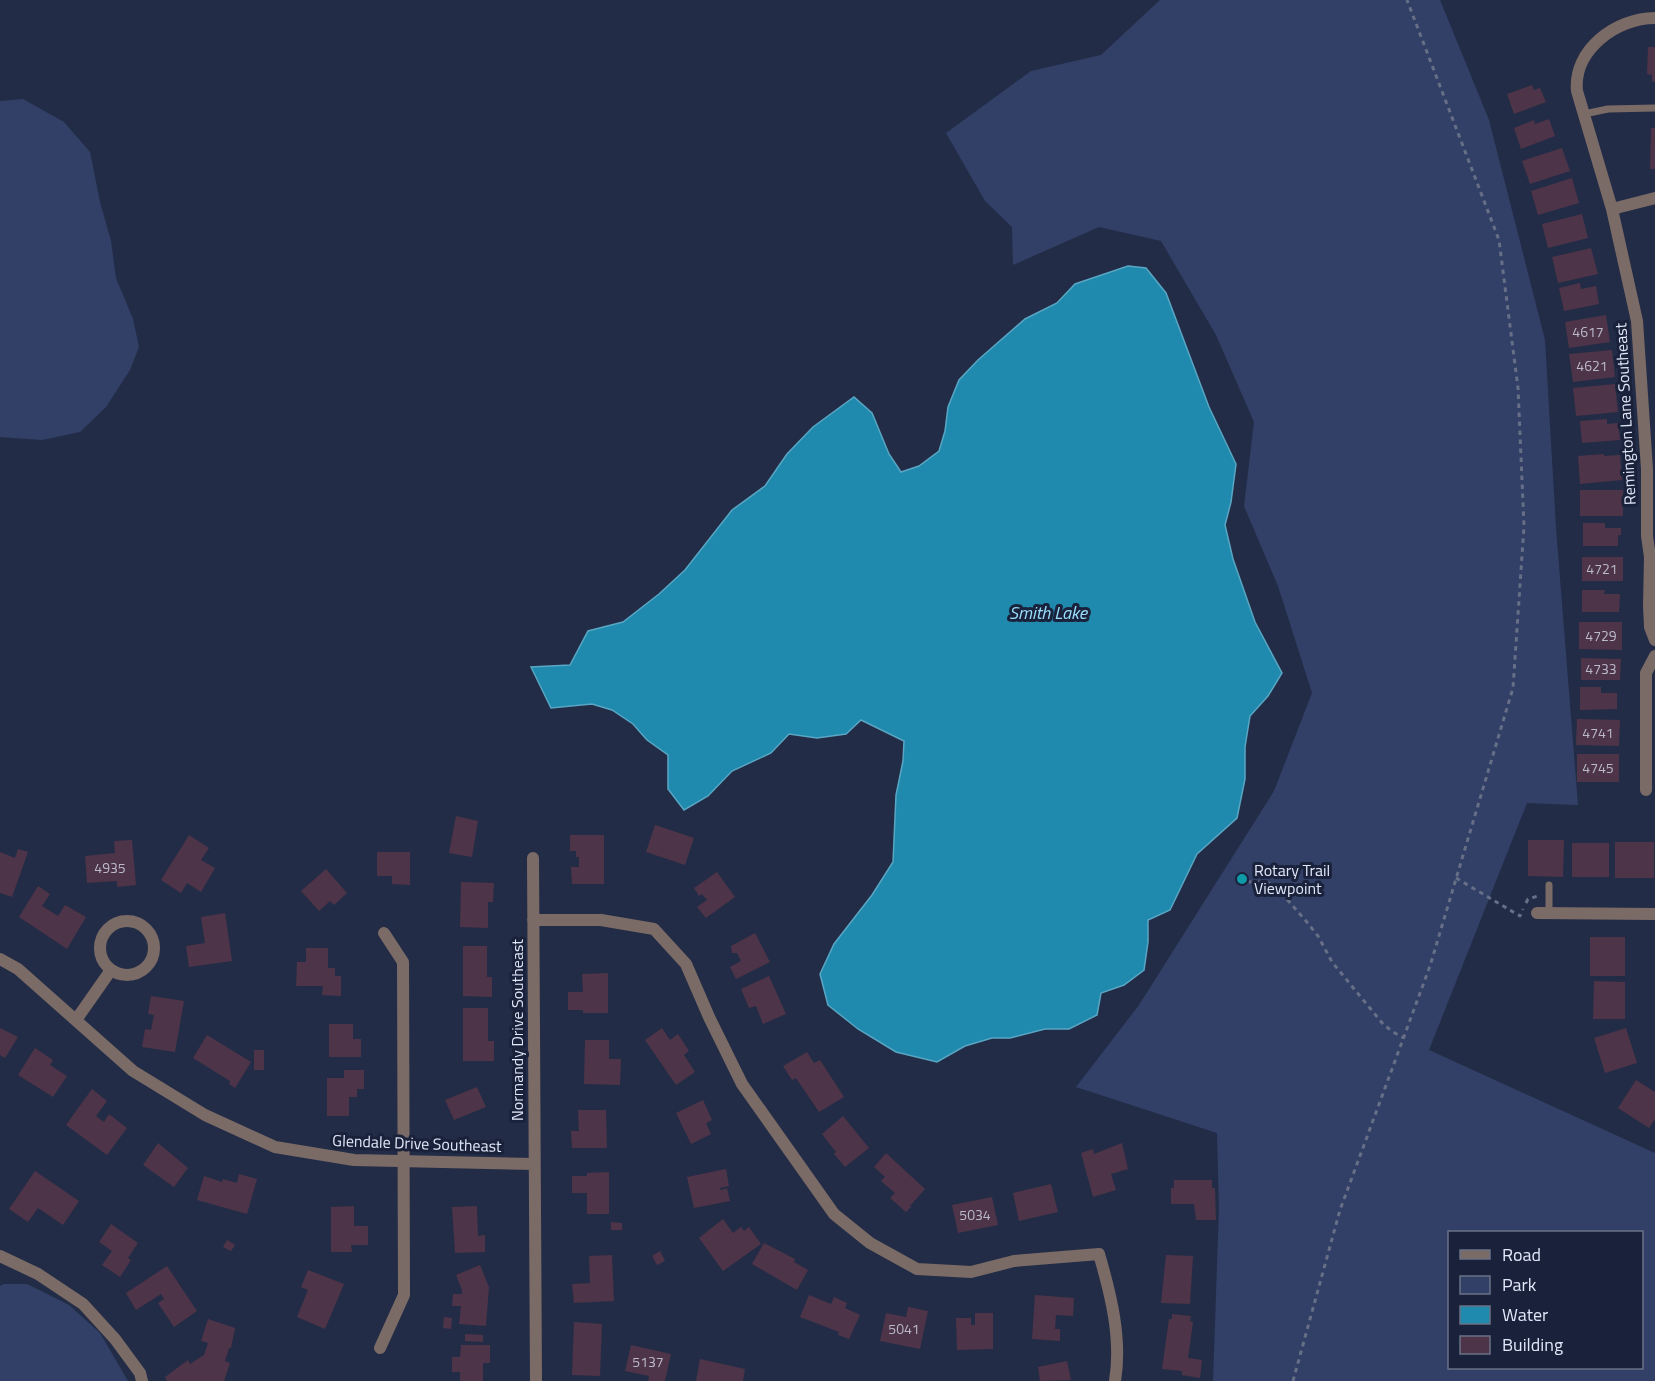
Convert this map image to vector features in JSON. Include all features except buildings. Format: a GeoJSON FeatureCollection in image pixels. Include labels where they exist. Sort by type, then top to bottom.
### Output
{"type":"FeatureCollection","features":[{"type":"Feature","properties":{"kind":"street","name":"Remington Lane Southeast"},"geometry":{"type":"LineString","coordinates":[[1655,18],[1628,22],[1598,40],[1588,51],[1578,70],[1576,81],[1611,209],[1637,321],[1651,469],[1647,536],[1652,557],[1650,627],[1655,640]]}},
{"type":"Feature","properties":{"kind":"street"},"geometry":{"type":"LineString","coordinates":[[1611,209],[1655,198]]}},
{"type":"Feature","properties":{"kind":"street"},"geometry":{"type":"LineString","coordinates":[[1646,790],[1646,673],[1655,656]]}},
{"type":"Feature","properties":{"kind":"street","name":"Normandy Drive Southeast"},"geometry":{"type":"LineString","coordinates":[[533,858],[536,1381]]}},
{"type":"Feature","properties":{"kind":"street"},"geometry":{"type":"LineString","coordinates":[[1543,913],[1655,914]]}},
{"type":"Feature","properties":{"kind":"street"},"geometry":{"type":"LineString","coordinates":[[533,920],[601,920],[654,929],[686,964],[742,1084],[834,1214],[870,1243],[917,1269],[971,1272],[1014,1261],[1099,1254],[1111,1298],[1118,1363],[1115,1381]]}},
{"type":"Feature","properties":{"kind":"street"},"geometry":{"type":"LineString","coordinates":[[120,921],[136,922],[152,938],[154,945],[151,960],[141,971],[134,974],[111,970],[102,958],[100,943],[103,935],[113,924],[120,921]]}},
{"type":"Feature","properties":{"kind":"street"},"geometry":{"type":"LineString","coordinates":[[380,1348],[404,1295],[403,962],[384,933]]}},
{"type":"Feature","properties":{"kind":"street","name":"Glendale Drive Southeast"},"geometry":{"type":"LineString","coordinates":[[0,959],[18,969],[134,1071],[205,1115],[275,1147],[354,1160],[534,1164]]}},
{"type":"Feature","properties":{"kind":"street"},"geometry":{"type":"LineString","coordinates":[[76,1020],[111,970]]}},
{"type":"Feature","properties":{"kind":"street"},"geometry":{"type":"LineString","coordinates":[[0,1256],[38,1274],[84,1304],[140,1373],[142,1381]]}},
{"type":"Feature","properties":{"kind":"lane"},"geometry":{"type":"LineString","coordinates":[[1584,114],[1608,109],[1655,108]]}},
{"type":"Feature","properties":{"kind":"lane"},"geometry":{"type":"LineString","coordinates":[[1543,913],[1549,885]]}},
{"type":"Feature","properties":{"kind":"path"},"geometry":{"type":"LineString","coordinates":[[1293,1381],[1340,1210],[1430,966],[1513,688],[1524,526],[1518,388],[1499,240],[1407,0]]}},
{"type":"Feature","properties":{"kind":"path"},"geometry":{"type":"LineString","coordinates":[[1456,878],[1520,916]]}},
{"type":"Feature","properties":{"kind":"path"},"geometry":{"type":"LineString","coordinates":[[1249,882],[1267,882],[1278,889],[1306,921],[1332,962],[1383,1024],[1404,1038]]}},
{"type":"Feature","properties":{"kind":"green space"},"geometry":{"type":"Polygon","coordinates":[[[1160,0],[1440,0],[1489,120],[1545,340],[1556,528],[1578,805],[1527,803],[1429,1050],[1655,1153],[1655,1381],[1213,1381],[1219,1209],[1217,1133],[1076,1087],[1139,1005],[1274,791],[1312,693],[1278,586],[1244,506],[1254,422],[1216,335],[1161,241],[1099,227],[1013,265],[1012,227],[985,201],[946,133],[1031,71],[1101,55],[1160,0]]]}},
{"type":"Feature","properties":{"kind":"green space"},"geometry":{"type":"Polygon","coordinates":[[[23,99],[64,122],[90,152],[111,241],[116,278],[133,319],[139,347],[130,370],[106,407],[80,432],[42,440],[0,437],[0,101],[23,99]]]}},
{"type":"Feature","properties":{"kind":"green space"},"geometry":{"type":"Polygon","coordinates":[[[27,1284],[69,1305],[100,1333],[128,1381],[0,1381],[0,1286],[27,1284]]]}},
{"type":"Feature","properties":{"kind":"water","name":"Smith Lake"},"geometry":{"type":"Polygon","coordinates":[[[1128,266],[1146,268],[1166,293],[1209,407],[1236,464],[1231,502],[1225,525],[1233,559],[1255,622],[1282,673],[1268,696],[1250,716],[1245,747],[1245,779],[1237,818],[1197,854],[1170,910],[1148,920],[1144,970],[1124,985],[1101,993],[1097,1015],[1069,1029],[1045,1029],[1010,1038],[992,1038],[965,1046],[937,1062],[896,1052],[858,1029],[828,1005],[820,974],[834,944],[872,895],[893,862],[896,795],[903,761],[904,741],[861,720],[846,734],[817,738],[789,734],[771,753],[732,771],[708,796],[684,810],[668,789],[668,755],[647,740],[633,724],[612,710],[592,704],[551,708],[531,667],[570,665],[588,631],[623,622],[659,594],[685,570],[732,510],[765,486],[787,454],[813,427],[854,397],[872,413],[889,454],[901,472],[919,466],[939,451],[945,431],[948,407],[959,380],[978,360],[1025,319],[1057,303],[1075,284],[1128,266]]]}},
{"type":"Feature","properties":{"kind":"place","name":"Rotary Trail Viewpoint"},"geometry":{"type":"Point","coordinates":[1242,879]}}]}
